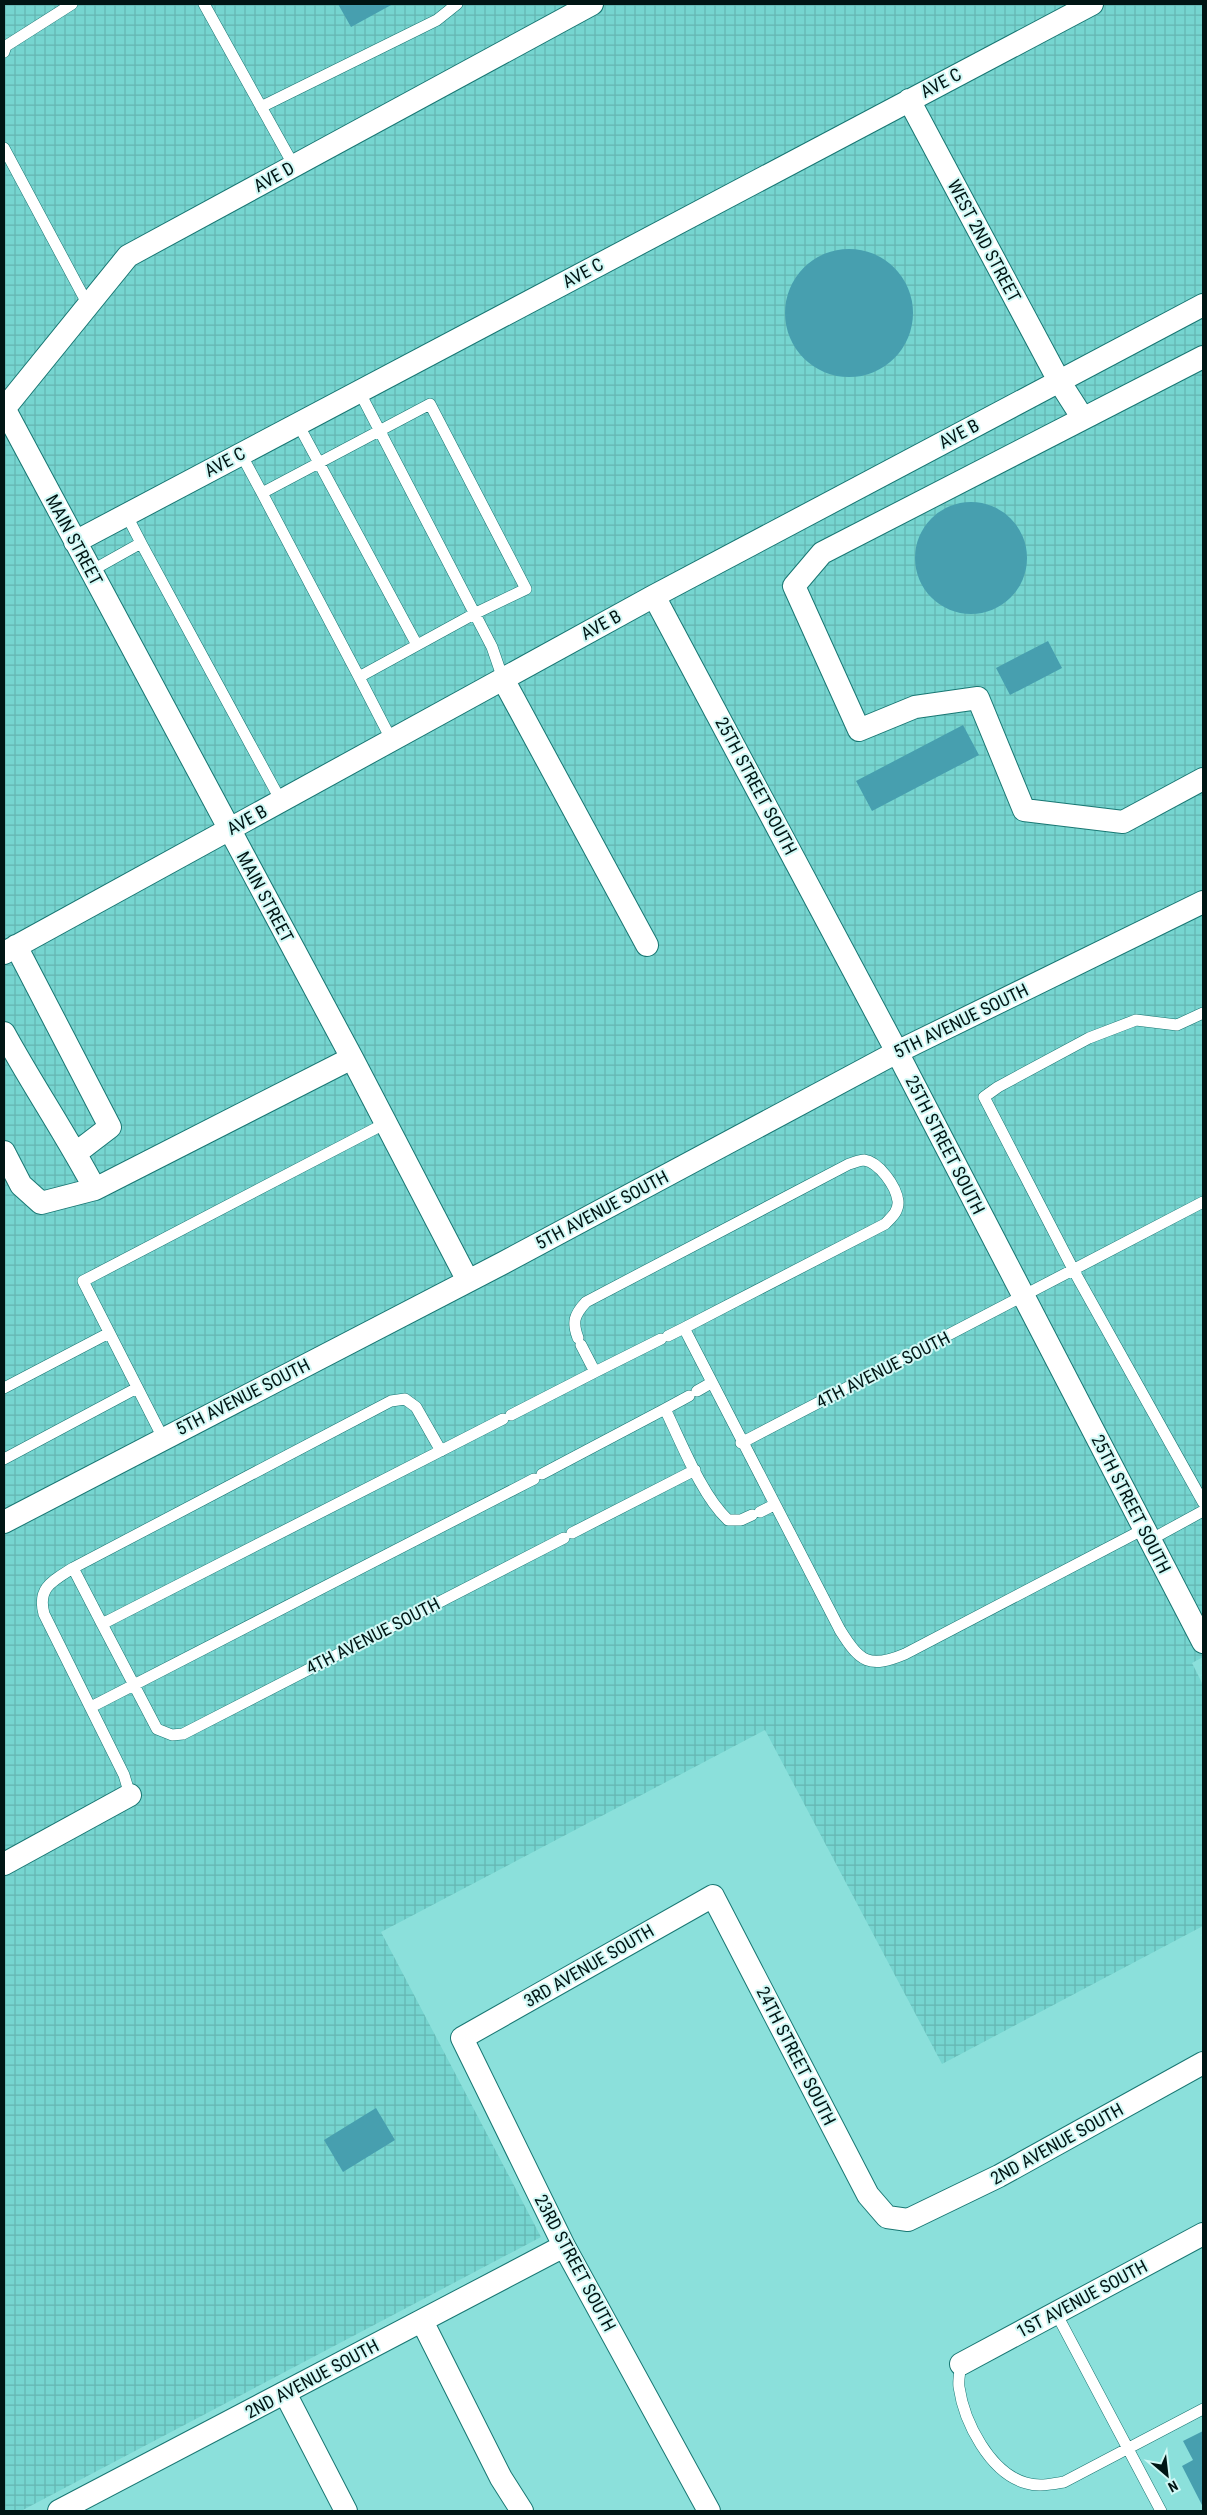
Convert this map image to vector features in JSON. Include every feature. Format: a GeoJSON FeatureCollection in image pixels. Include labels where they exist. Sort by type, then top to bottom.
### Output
{"type":"FeatureCollection","features":[{"type":"Feature","properties":{"kind":"street","name":"AVE D"},"geometry":{"type":"LineString","coordinates":[[4,409],[128,256],[592,4]]}},
{"type":"Feature","properties":{"kind":"street","name":"AVE C"},"geometry":{"type":"LineString","coordinates":[[75,542],[1092,4]]}},
{"type":"Feature","properties":{"kind":"street","name":"WEST 2ND STREET"},"geometry":{"type":"LineString","coordinates":[[909,100],[1059,382],[1082,417]]}},
{"type":"Feature","properties":{"kind":"street","name":"AVE B"},"geometry":{"type":"LineString","coordinates":[[10,949],[654,596],[1203,305]]}},
{"type":"Feature","properties":{"kind":"street"},"geometry":{"type":"LineString","coordinates":[[1203,357],[1082,417],[822,553],[794,586],[859,730],[915,706],[978,698],[1024,810],[1123,822],[1203,779]]}},
{"type":"Feature","properties":{"kind":"street","name":"MAIN STREET"},"geometry":{"type":"LineString","coordinates":[[4,409],[228,830],[352,1058],[384,1124],[468,1281]]}},
{"type":"Feature","properties":{"kind":"street","name":"25TH STREET SOUTH"},"geometry":{"type":"LineString","coordinates":[[654,596],[897,1052],[1203,1642]]}},
{"type":"Feature","properties":{"kind":"street"},"geometry":{"type":"LineString","coordinates":[[503,679],[647,944]]}},
{"type":"Feature","properties":{"kind":"street","name":"5TH AVENUE SOUTH"},"geometry":{"type":"LineString","coordinates":[[4,1522],[468,1281],[897,1052],[1203,902]]}},
{"type":"Feature","properties":{"kind":"street"},"geometry":{"type":"LineString","coordinates":[[10,949],[110,1127],[76,1153]]}},
{"type":"Feature","properties":{"kind":"street"},"geometry":{"type":"LineString","coordinates":[[4,1033],[30,1081],[76,1153],[95,1189]]}},
{"type":"Feature","properties":{"kind":"street"},"geometry":{"type":"LineString","coordinates":[[4,1152],[21,1185],[41,1203],[95,1189],[352,1058]]}},
{"type":"Feature","properties":{"kind":"street"},"geometry":{"type":"LineString","coordinates":[[4,1864],[130,1795]]}},
{"type":"Feature","properties":{"kind":"street","name":"24TH STREET SOUTH"},"geometry":{"type":"LineString","coordinates":[[690,1909],[713,1896],[868,2196],[888,2217],[908,2220]]}},
{"type":"Feature","properties":{"kind":"street","name":"3RD AVENUE SOUTH"},"geometry":{"type":"LineString","coordinates":[[489,2023],[690,1909]]}},
{"type":"Feature","properties":{"kind":"street","name":"23RD STREET SOUTH"},"geometry":{"type":"LineString","coordinates":[[489,2023],[462,2038],[564,2246],[709,2511]]}},
{"type":"Feature","properties":{"kind":"street","name":"2ND AVENUE SOUTH"},"geometry":{"type":"LineString","coordinates":[[908,2220],[999,2176],[1203,2063]]}},
{"type":"Feature","properties":{"kind":"street","name":"1ST AVENUE SOUTH"},"geometry":{"type":"LineString","coordinates":[[961,2364],[1203,2234]]}},
{"type":"Feature","properties":{"kind":"street","name":"2ND AVENUE SOUTH"},"geometry":{"type":"LineString","coordinates":[[60,2511],[564,2246]]}},
{"type":"Feature","properties":{"kind":"street"},"geometry":{"type":"LineString","coordinates":[[422,2321],[502,2478],[522,2511]]}},
{"type":"Feature","properties":{"kind":"street"},"geometry":{"type":"LineString","coordinates":[[285,2393],[346,2511]]}},
{"type":"Feature","properties":{"kind":"lane"},"geometry":{"type":"LineString","coordinates":[[4,52],[6,46],[72,4]]}},
{"type":"Feature","properties":{"kind":"lane"},"geometry":{"type":"LineString","coordinates":[[204,4],[294,166]]}},
{"type":"Feature","properties":{"kind":"lane"},"geometry":{"type":"LineString","coordinates":[[261,107],[437,20],[457,4]]}},
{"type":"Feature","properties":{"kind":"lane"},"geometry":{"type":"LineString","coordinates":[[4,148],[88,305]]}},
{"type":"Feature","properties":{"kind":"lane"},"geometry":{"type":"LineString","coordinates":[[359,391],[492,647],[503,679]]}},
{"type":"Feature","properties":{"kind":"lane"},"geometry":{"type":"LineString","coordinates":[[262,493],[430,404],[449,437],[526,589],[474,614],[359,677]]}},
{"type":"Feature","properties":{"kind":"lane"},"geometry":{"type":"LineString","coordinates":[[298,424],[417,645]]}},
{"type":"Feature","properties":{"kind":"lane"},"geometry":{"type":"LineString","coordinates":[[241,454],[392,740]]}},
{"type":"Feature","properties":{"kind":"lane"},"geometry":{"type":"LineString","coordinates":[[126,514],[281,801]]}},
{"type":"Feature","properties":{"kind":"lane"},"geometry":{"type":"LineString","coordinates":[[91,571],[142,543]]}},
{"type":"Feature","properties":{"kind":"lane"},"geometry":{"type":"LineString","coordinates":[[1203,1013],[1177,1025],[1136,1020],[1089,1038],[998,1087],[984,1098],[1074,1271],[1203,1502]]}},
{"type":"Feature","properties":{"kind":"lane"},"geometry":{"type":"LineString","coordinates":[[163,1438],[83,1281],[384,1124]]}},
{"type":"Feature","properties":{"kind":"lane"},"geometry":{"type":"LineString","coordinates":[[102,1624],[885,1224],[895,1214],[898,1200],[890,1182],[878,1165],[863,1160],[849,1164],[586,1302],[576,1313],[573,1325],[579,1342],[595,1372]]}},
{"type":"Feature","properties":{"kind":"lane","name":"4TH AVENUE SOUTH"},"geometry":{"type":"LineString","coordinates":[[741,1443],[1074,1271],[1203,1202]]}},
{"type":"Feature","properties":{"kind":"lane"},"geometry":{"type":"LineString","coordinates":[[684,1328],[741,1443],[840,1630],[851,1648],[866,1661],[885,1663],[1147,1534],[1203,1511]]}},
{"type":"Feature","properties":{"kind":"lane"},"geometry":{"type":"LineString","coordinates":[[4,1388],[109,1333]]}},
{"type":"Feature","properties":{"kind":"lane"},"geometry":{"type":"LineString","coordinates":[[91,1707],[538,1476],[711,1383]]}},
{"type":"Feature","properties":{"kind":"lane"},"geometry":{"type":"LineString","coordinates":[[4,1459],[138,1388]]}},
{"type":"Feature","properties":{"kind":"lane"},"geometry":{"type":"LineString","coordinates":[[130,1795],[124,1775],[44,1614],[40,1600],[46,1587],[73,1568],[391,1401],[405,1399],[416,1407],[441,1451]]}},
{"type":"Feature","properties":{"kind":"lane"},"geometry":{"type":"LineString","coordinates":[[665,1409],[695,1470],[718,1511],[728,1520],[741,1520],[774,1505]]}},
{"type":"Feature","properties":{"kind":"lane","name":"4TH AVENUE SOUTH"},"geometry":{"type":"LineString","coordinates":[[133,1684],[157,1729],[172,1735],[183,1734],[695,1470]]}},
{"type":"Feature","properties":{"kind":"lane"},"geometry":{"type":"LineString","coordinates":[[73,1568],[133,1684]]}},
{"type":"Feature","properties":{"kind":"lane"},"geometry":{"type":"LineString","coordinates":[[1056,2313],[1161,2511]]}},
{"type":"Feature","properties":{"kind":"lane"},"geometry":{"type":"LineString","coordinates":[[961,2364],[959,2384],[963,2404],[990,2457],[1013,2477],[1026,2483],[1044,2485],[1064,2482],[1203,2409]]}},
{"type":"Feature","properties":{"kind":"shaded area"},"geometry":{"type":"Polygon","coordinates":[[[4,4],[1203,4],[1203,1657],[1192,1663],[1203,1685],[1203,1926],[942,2064],[765,1730],[381,1932],[541,2237],[21,2511],[4,2511],[4,4]]]}},
{"type":"Feature","properties":{"kind":"building"},"geometry":{"type":"Polygon","coordinates":[[[338,4],[393,4],[351,27],[338,4]]]}},
{"type":"Feature","properties":{"kind":"building"},"geometry":{"type":"Polygon","coordinates":[[[849,249],[874,253],[895,267],[909,288],[913,313],[909,338],[895,359],[874,373],[849,377],[824,373],[803,359],[789,338],[785,313],[789,288],[803,267],[824,253],[849,249]]]}},
{"type":"Feature","properties":{"kind":"building"},"geometry":{"type":"Polygon","coordinates":[[[971,502],[992,506],[1010,519],[1023,537],[1027,558],[1023,579],[1010,597],[992,610],[971,614],[950,610],[932,597],[919,579],[915,558],[919,537],[932,519],[950,506],[971,502]]]}},
{"type":"Feature","properties":{"kind":"building"},"geometry":{"type":"Polygon","coordinates":[[[1048,641],[1062,668],[1010,695],[996,668],[1048,641]]]}},
{"type":"Feature","properties":{"kind":"building"},"geometry":{"type":"Polygon","coordinates":[[[963,725],[979,755],[872,811],[856,781],[963,725]]]}},
{"type":"Feature","properties":{"kind":"building"},"geometry":{"type":"Polygon","coordinates":[[[376,2108],[395,2140],[343,2172],[324,2140],[376,2108]]]}},
{"type":"Feature","properties":{"kind":"building"},"geometry":{"type":"Polygon","coordinates":[[[1203,2431],[1203,2507],[1182,2466],[1193,2460],[1183,2441],[1203,2431]]]}}]}
